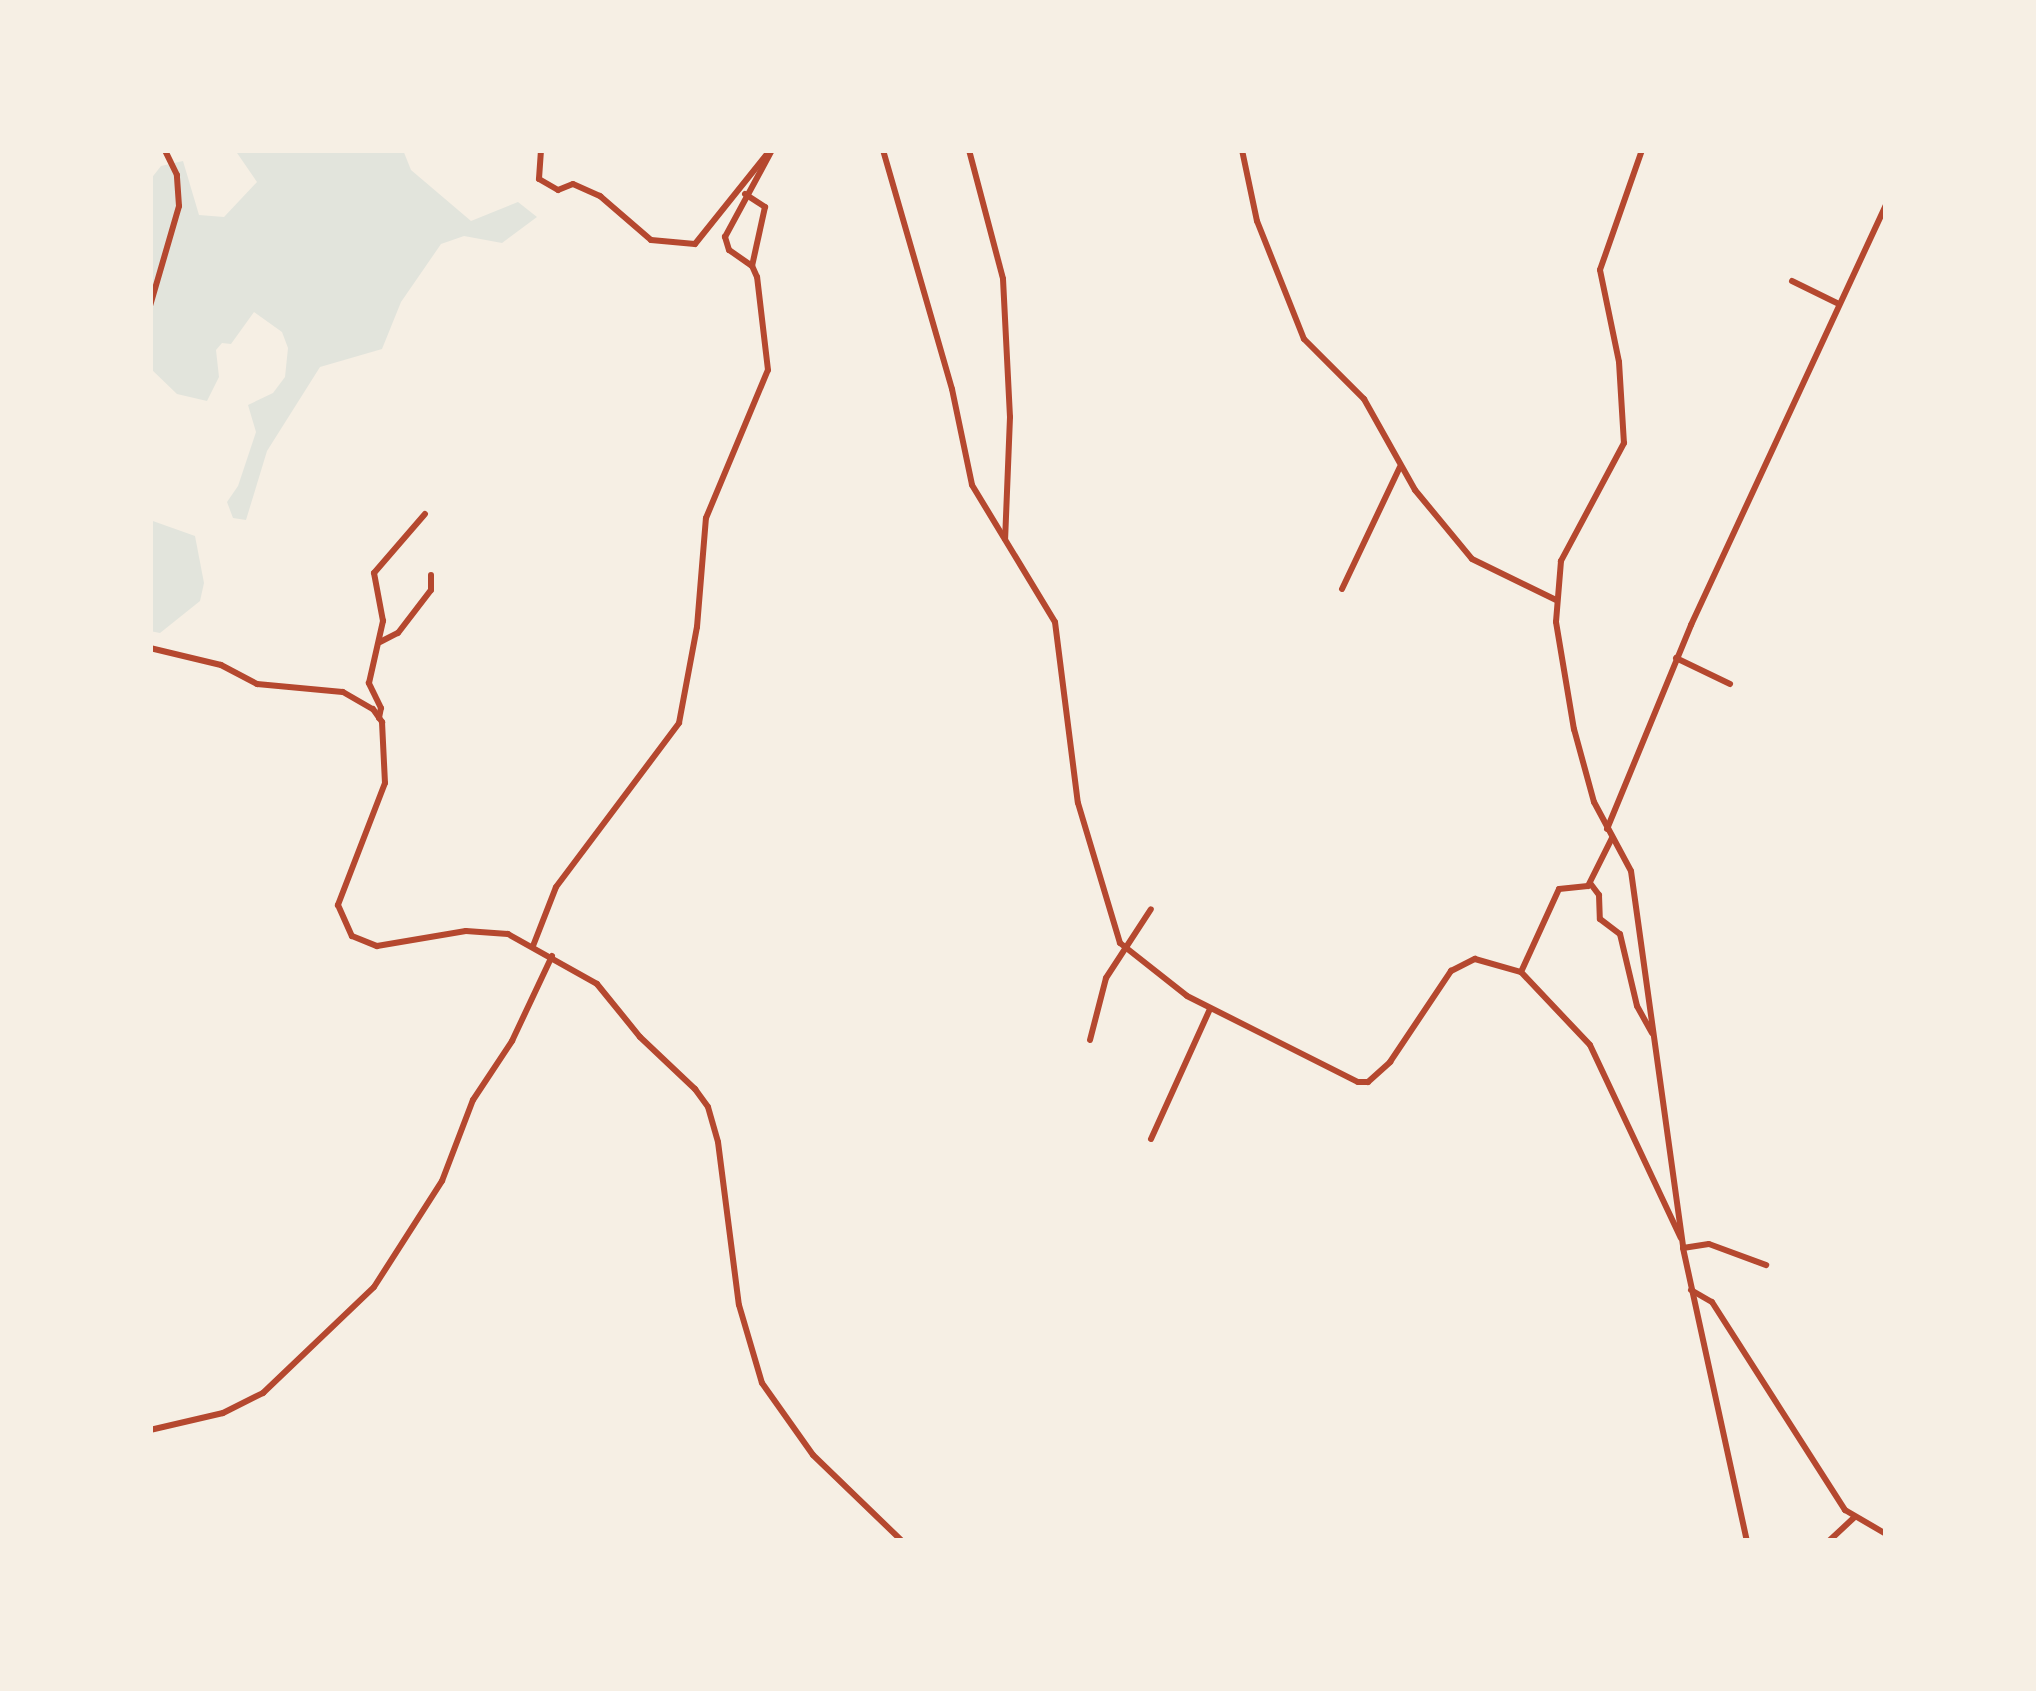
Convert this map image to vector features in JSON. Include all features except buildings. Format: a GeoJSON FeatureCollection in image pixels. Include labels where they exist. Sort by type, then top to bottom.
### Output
{"type":"FeatureCollection","features":[{"type":"Feature","properties":{"kind":"street"},"geometry":{"type":"LineString","coordinates":[[150,305],[179,206],[177,175],[165,150]]}},
{"type":"Feature","properties":{"kind":"street"},"geometry":{"type":"LineString","coordinates":[[541,150],[539,179],[558,190],[573,184],[600,196],[651,240],[695,244],[771,150]]}},
{"type":"Feature","properties":{"kind":"street"},"geometry":{"type":"LineString","coordinates":[[752,266],[725,240],[771,150]]}},
{"type":"Feature","properties":{"kind":"street"},"geometry":{"type":"LineString","coordinates":[[883,150],[952,389],[971,485],[1055,622],[1078,803],[1107,914],[1126,951],[1210,1009],[1346,1080],[1368,1082],[1402,1047],[1451,970],[1475,959],[1521,972],[1589,1045],[1683,1245]]}},
{"type":"Feature","properties":{"kind":"street"},"geometry":{"type":"LineString","coordinates":[[969,150],[1003,279],[1010,417],[1005,539]]}},
{"type":"Feature","properties":{"kind":"street"},"geometry":{"type":"LineString","coordinates":[[1242,150],[1253,210],[1293,321],[1304,339],[1364,399],[1400,466],[1472,559],[1556,600]]}},
{"type":"Feature","properties":{"kind":"street"},"geometry":{"type":"LineString","coordinates":[[1642,150],[1600,271],[1619,362],[1624,443],[1570,542],[1558,571],[1556,600],[1574,728],[1607,829],[1631,871],[1683,1245],[1747,1541]]}},
{"type":"Feature","properties":{"kind":"street"},"geometry":{"type":"LineString","coordinates":[[532,946],[556,887],[679,723],[697,627],[706,518],[768,370],[752,266],[766,210],[745,194]]}},
{"type":"Feature","properties":{"kind":"street"},"geometry":{"type":"LineString","coordinates":[[1607,829],[1676,658],[1886,204]]}},
{"type":"Feature","properties":{"kind":"street"},"geometry":{"type":"LineString","coordinates":[[1792,281],[1837,303]]}},
{"type":"Feature","properties":{"kind":"street"},"geometry":{"type":"LineString","coordinates":[[1342,589],[1400,466]]}},
{"type":"Feature","properties":{"kind":"street"},"geometry":{"type":"LineString","coordinates":[[425,514],[374,573],[383,621],[369,683],[381,708],[385,783],[346,878],[338,905],[341,921],[363,944],[377,946],[490,931],[532,946],[597,984],[708,1107],[718,1142],[739,1305],[762,1383],[813,1456],[902,1541]]}},
{"type":"Feature","properties":{"kind":"street"},"geometry":{"type":"LineString","coordinates":[[380,642],[398,633],[431,590],[431,575]]}},
{"type":"Feature","properties":{"kind":"street"},"geometry":{"type":"LineString","coordinates":[[150,648],[221,665],[257,684],[343,692],[359,698],[379,718]]}},
{"type":"Feature","properties":{"kind":"street"},"geometry":{"type":"LineString","coordinates":[[1676,658],[1730,684]]}},
{"type":"Feature","properties":{"kind":"street"},"geometry":{"type":"LineString","coordinates":[[1590,883],[1613,837]]}},
{"type":"Feature","properties":{"kind":"street"},"geometry":{"type":"LineString","coordinates":[[1521,972],[1558,889],[1590,883]]}},
{"type":"Feature","properties":{"kind":"street"},"geometry":{"type":"LineString","coordinates":[[1590,883],[1599,895],[1600,919],[1620,934],[1637,1006],[1652,1033]]}},
{"type":"Feature","properties":{"kind":"street"},"geometry":{"type":"LineString","coordinates":[[1090,1040],[1099,995],[1151,909]]}},
{"type":"Feature","properties":{"kind":"street"},"geometry":{"type":"LineString","coordinates":[[150,1430],[223,1413],[263,1393],[374,1287],[442,1181],[473,1100],[512,1041],[552,956]]}},
{"type":"Feature","properties":{"kind":"street"},"geometry":{"type":"LineString","coordinates":[[1151,1139],[1210,1009]]}},
{"type":"Feature","properties":{"kind":"street"},"geometry":{"type":"LineString","coordinates":[[1683,1245],[1708,1244],[1766,1265]]}},
{"type":"Feature","properties":{"kind":"street"},"geometry":{"type":"LineString","coordinates":[[1691,1291],[1712,1302],[1854,1518],[1886,1534]]}},
{"type":"Feature","properties":{"kind":"street"},"geometry":{"type":"LineString","coordinates":[[1830,1540],[1854,1518]]}},
{"type":"Feature","properties":{"kind":"shaded area"},"geometry":{"type":"Polygon","coordinates":[[[235,150],[403,150],[411,170],[471,221],[518,202],[537,217],[502,243],[464,236],[441,244],[401,302],[382,349],[320,367],[267,451],[246,520],[233,518],[227,502],[238,486],[256,432],[248,405],[273,393],[285,377],[288,348],[282,332],[254,312],[231,344],[222,343],[216,350],[219,377],[207,401],[177,394],[150,368],[150,180],[161,166],[183,161],[199,215],[224,217],[257,182],[235,150]]]}},
{"type":"Feature","properties":{"kind":"shaded area"},"geometry":{"type":"Polygon","coordinates":[[[150,520],[195,536],[204,583],[200,601],[160,633],[150,631],[150,520]]]}}]}
